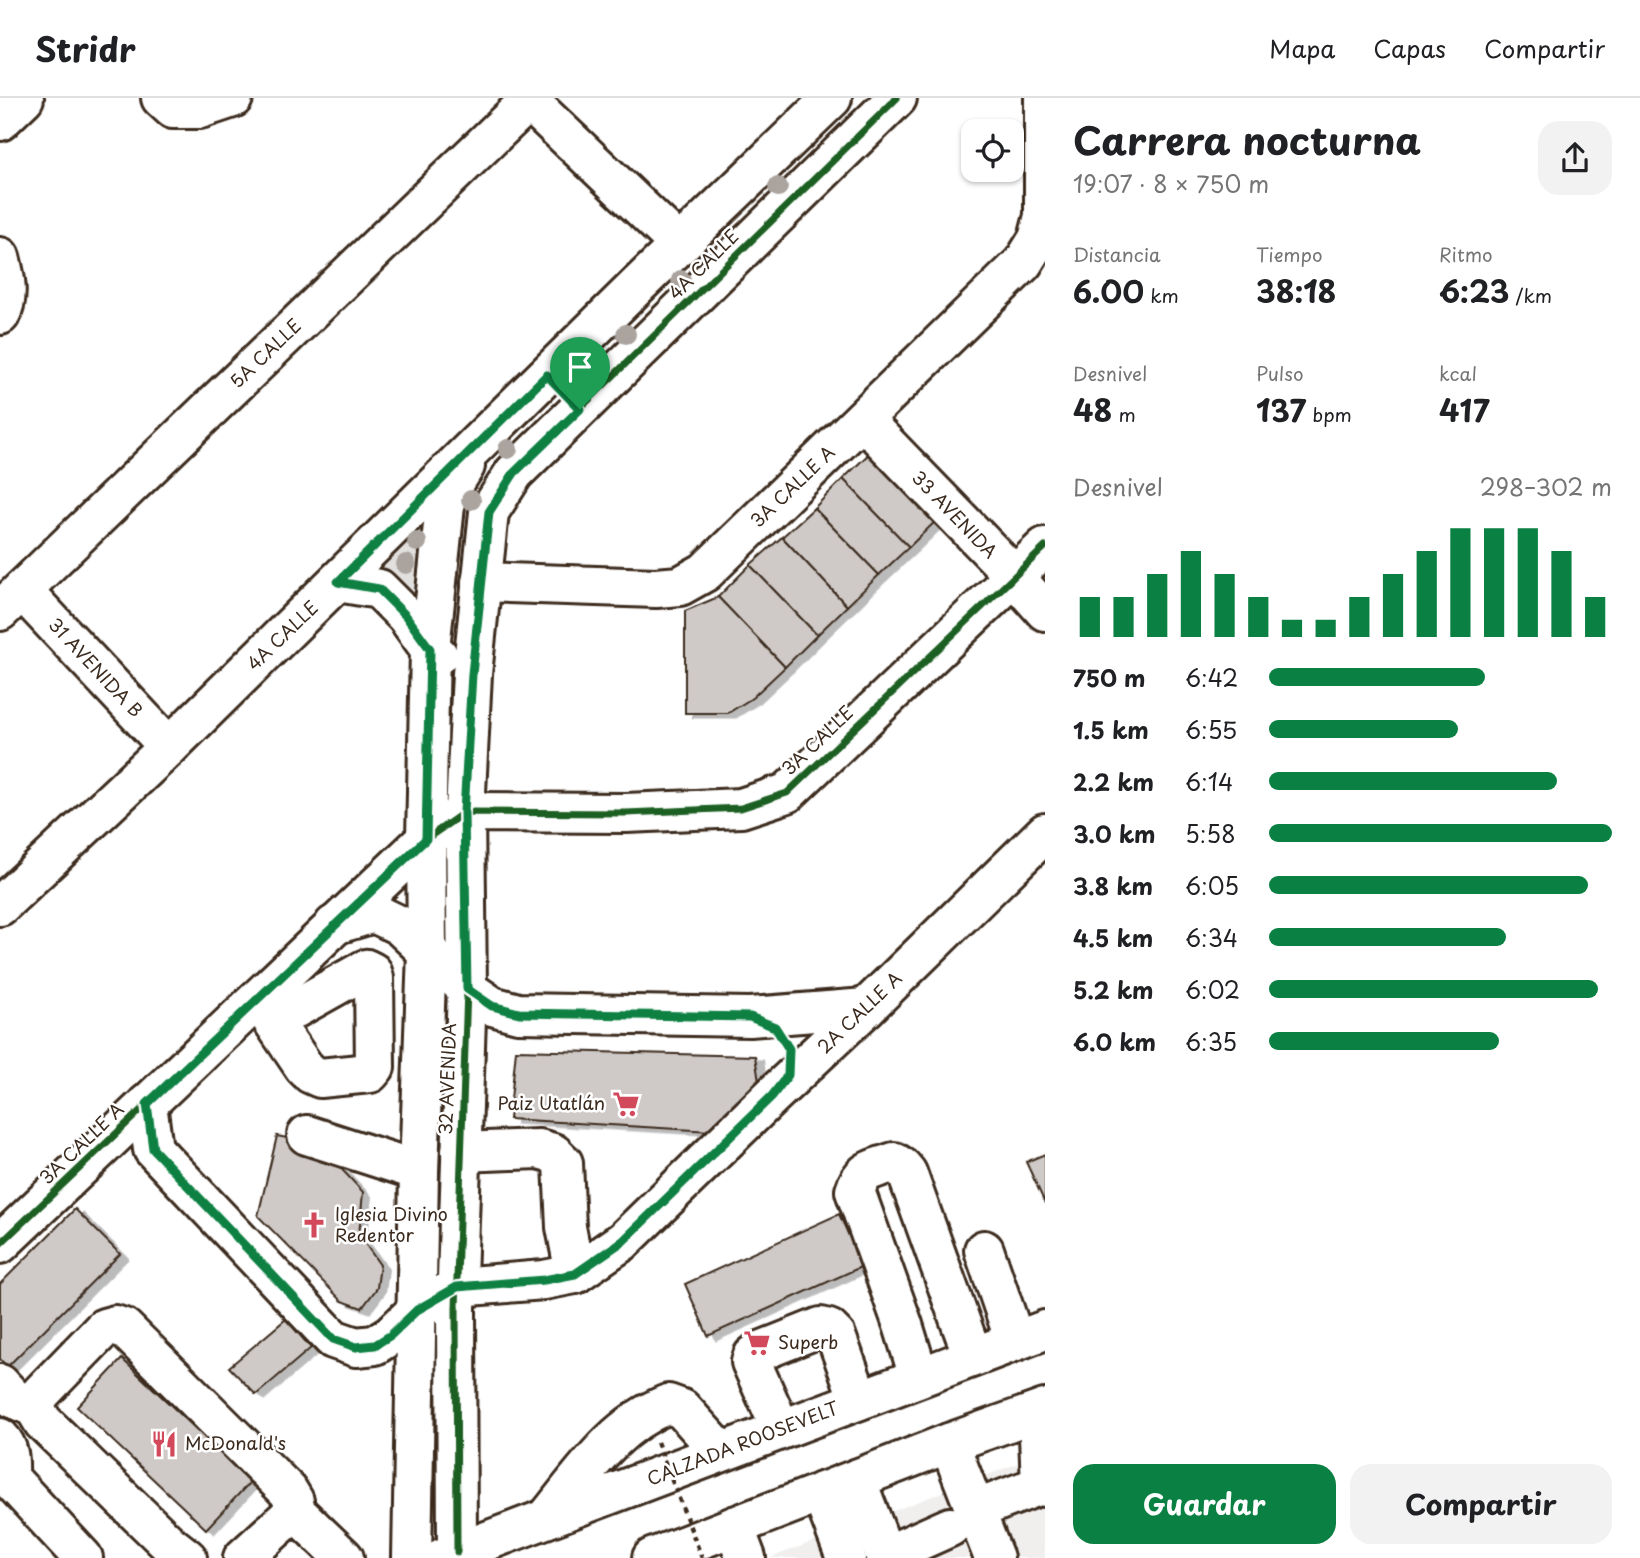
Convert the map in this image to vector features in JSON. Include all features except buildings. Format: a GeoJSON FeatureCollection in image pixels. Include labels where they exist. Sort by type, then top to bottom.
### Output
{"type":"FeatureCollection","features":[{"type":"Feature","properties":{"kind":"main road"},"geometry":{"type":"LineString","coordinates":[[0,121],[24,98]]}},
{"type":"Feature","properties":{"kind":"main road"},"geometry":{"type":"LineString","coordinates":[[161,98],[173,109],[200,109],[232,98]]}},
{"type":"Feature","properties":{"kind":"main road","name":"4A CALLE"},"geometry":{"type":"LineString","coordinates":[[0,906],[169,747],[832,98]]}},
{"type":"Feature","properties":{"kind":"main road","name":"4A CALLE"},"geometry":{"type":"LineString","coordinates":[[533,455],[897,98]]}},
{"type":"Feature","properties":{"kind":"main road","name":"3A CALLE A"},"geometry":{"type":"LineString","coordinates":[[481,583],[656,588],[680,586],[705,572],[1023,263],[1038,239],[1044,216],[1044,98]]}},
{"type":"Feature","properties":{"kind":"main road"},"geometry":{"type":"LineString","coordinates":[[531,100],[680,245]]}},
{"type":"Feature","properties":{"kind":"main road","name":"5A CALLE"},"geometry":{"type":"LineString","coordinates":[[11,600],[531,100]]}},
{"type":"Feature","properties":{"kind":"main road"},"geometry":{"type":"LineString","coordinates":[[0,257],[6,280],[5,306],[0,315]]}},
{"type":"Feature","properties":{"kind":"main road"},"geometry":{"type":"LineString","coordinates":[[547,375],[580,409]]}},
{"type":"Feature","properties":{"kind":"main road","name":"33 AVENIDA"},"geometry":{"type":"LineString","coordinates":[[863,420],[1045,611]]}},
{"type":"Feature","properties":{"kind":"main road","name":"32 AVENIDA"},"geometry":{"type":"LineString","coordinates":[[411,1558],[419,1171],[427,952],[426,839],[430,649],[446,496],[480,440]]}},
{"type":"Feature","properties":{"kind":"main road","name":"32 AVENIDA"},"geometry":{"type":"LineString","coordinates":[[450,1555],[467,989],[464,812],[472,674],[489,512],[514,473],[533,455]]}},
{"type":"Feature","properties":{"kind":"main road","name":"3A CALLE"},"geometry":{"type":"LineString","coordinates":[[464,812],[626,813],[741,808],[787,793],[1045,547]]}},
{"type":"Feature","properties":{"kind":"main road"},"geometry":{"type":"LineString","coordinates":[[338,582],[379,589],[406,616],[430,649],[452,665],[472,674]]}},
{"type":"Feature","properties":{"kind":"main road","name":"31 AVENIDA B"},"geometry":{"type":"LineString","coordinates":[[11,600],[169,747]]}},
{"type":"Feature","properties":{"kind":"main road","name":"3A CALLE A"},"geometry":{"type":"LineString","coordinates":[[3,1234],[147,1104],[265,1010],[334,925],[426,839],[464,812]]}},
{"type":"Feature","properties":{"kind":"main road","name":"2A CALLE A"},"geometry":{"type":"LineString","coordinates":[[153,1149],[333,1339],[356,1347],[375,1345],[391,1335],[417,1310],[457,1287],[544,1280],[575,1274],[623,1241],[1045,833]]}},
{"type":"Feature","properties":{"kind":"main road"},"geometry":{"type":"LineString","coordinates":[[334,925],[374,913],[399,925],[467,989],[492,1006],[519,1013],[750,1017],[866,1008]]}},
{"type":"Feature","properties":{"kind":"main road"},"geometry":{"type":"LineString","coordinates":[[750,1017],[775,1027],[789,1049],[788,1075],[772,1096]]}},
{"type":"Feature","properties":{"kind":"main road"},"geometry":{"type":"LineString","coordinates":[[102,1147],[153,1149],[147,1104]]}},
{"type":"Feature","properties":{"kind":"main road"},"geometry":{"type":"LineString","coordinates":[[307,1135],[419,1171]]}},
{"type":"Feature","properties":{"kind":"main road"},"geometry":{"type":"LineString","coordinates":[[461,1152],[539,1149],[554,1153],[563,1163],[566,1227],[575,1274]]}},
{"type":"Feature","properties":{"kind":"main road"},"geometry":{"type":"LineString","coordinates":[[919,1377],[904,1325],[855,1191],[863,1174],[894,1162],[906,1173],[973,1357]]}},
{"type":"Feature","properties":{"kind":"main road"},"geometry":{"type":"LineString","coordinates":[[984,1250],[1030,1336]]}},
{"type":"Feature","properties":{"kind":"main road"},"geometry":{"type":"LineString","coordinates":[[34,1407],[41,1393],[104,1328],[115,1325],[124,1328],[288,1491],[294,1501],[295,1511],[345,1558]]}},
{"type":"Feature","properties":{"kind":"main road"},"geometry":{"type":"LineString","coordinates":[[781,1429],[751,1362],[753,1356],[821,1327],[829,1329],[836,1336],[859,1400]]}},
{"type":"Feature","properties":{"kind":"main road","name":"CALZADA ROOSEVELT"},"geometry":{"type":"LineString","coordinates":[[450,1555],[1030,1336]]}},
{"type":"Feature","properties":{"kind":"main road"},"geometry":{"type":"LineString","coordinates":[[0,1384],[13,1398],[34,1407],[43,1422],[169,1544],[187,1558]]}},
{"type":"Feature","properties":{"kind":"main road"},"geometry":{"type":"LineString","coordinates":[[547,1518],[605,1446],[653,1410],[668,1404],[682,1409],[721,1452]]}},
{"type":"Feature","properties":{"kind":"main road"},"geometry":{"type":"LineString","coordinates":[[652,1558],[740,1542],[839,1486],[1041,1410],[1043,1486],[962,1518],[885,1557],[839,1486]]}},
{"type":"Feature","properties":{"kind":"main road"},"geometry":{"type":"LineString","coordinates":[[0,1438],[9,1455],[9,1478],[83,1558]]}},
{"type":"Feature","properties":{"kind":"main road"},"geometry":{"type":"LineString","coordinates":[[949,1443],[962,1518],[994,1558]]}},
{"type":"Feature","properties":{"kind":"main road"},"geometry":{"type":"LineString","coordinates":[[839,1486],[846,1558]]}},
{"type":"Feature","properties":{"kind":"main road"},"geometry":{"type":"LineString","coordinates":[[243,1558],[295,1511]]}},
{"type":"Feature","properties":{"kind":"path"},"geometry":{"type":"LineString","coordinates":[[657,1442],[702,1558]]}},
{"type":"Feature","properties":{"kind":"shaded area"},"geometry":{"type":"Polygon","coordinates":[[[427,504],[422,619],[359,574],[427,504]]]}},
{"type":"Feature","properties":{"kind":"shaded area"},"geometry":{"type":"Polygon","coordinates":[[[1045,1453],[1045,1558],[770,1558],[1045,1453]]]}},
{"type":"Feature","properties":{"kind":"cycle path"},"geometry":{"type":"LineString","coordinates":[[457,1552],[456,1308],[467,989],[465,812],[472,674],[489,512],[514,473],[897,98]]}},
{"type":"Feature","properties":{"kind":"cycle path"},"geometry":{"type":"LineString","coordinates":[[0,1244],[426,839],[465,812],[626,813],[741,808],[787,793],[1045,547]]}},
{"type":"Feature","properties":{"kind":"place","name":"Paiz Utatlán"},"geometry":{"type":"Point","coordinates":[626,1104]}},
{"type":"Feature","properties":{"kind":"place","name":"Iglesia Divino Redentor"},"geometry":{"type":"Point","coordinates":[314,1225]}},
{"type":"Feature","properties":{"kind":"place","name":"Superb"},"geometry":{"type":"Point","coordinates":[757,1343]}},
{"type":"Feature","properties":{"kind":"place","name":"McDonald's"},"geometry":{"type":"Point","coordinates":[164,1444]}},
{"type":"Feature","properties":{"kind":"route"},"geometry":{"type":"LineString","coordinates":[[547,375],[580,409],[514,473],[489,512],[472,674],[464,812],[467,989],[492,1006],[519,1013],[750,1017],[775,1027],[789,1049],[788,1075],[772,1096],[623,1241],[575,1274],[544,1280],[457,1287],[417,1310],[391,1335],[375,1345],[356,1347],[333,1339],[153,1149],[147,1104],[426,839],[430,649],[406,616],[379,589],[338,582],[547,375]]}}]}
